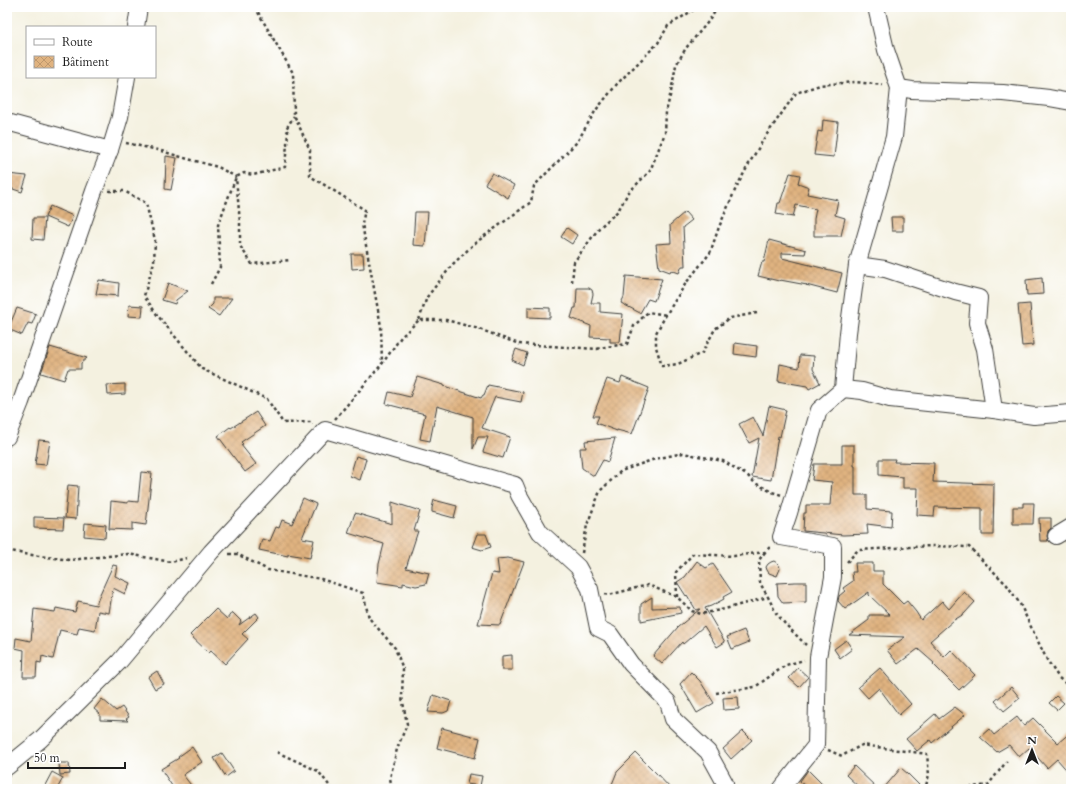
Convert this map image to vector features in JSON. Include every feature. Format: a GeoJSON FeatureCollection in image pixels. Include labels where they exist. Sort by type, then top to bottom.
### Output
{"type":"FeatureCollection","features":[{"type":"Feature","properties":{"kind":"street"},"geometry":{"type":"LineString","coordinates":[[136,26],[139,7]]}},
{"type":"Feature","properties":{"kind":"street"},"geometry":{"type":"LineString","coordinates":[[781,789],[816,745],[818,657],[833,577],[833,546],[781,537],[794,498],[819,410],[843,388],[848,333],[857,265],[894,137],[899,88],[886,50],[876,7]]}},
{"type":"Feature","properties":{"kind":"street"},"geometry":{"type":"LineString","coordinates":[[7,436],[14,400],[112,145],[120,117],[127,78]]}},
{"type":"Feature","properties":{"kind":"street"},"geometry":{"type":"LineString","coordinates":[[899,88],[912,90],[1003,93],[1070,102]]}},
{"type":"Feature","properties":{"kind":"street"},"geometry":{"type":"LineString","coordinates":[[7,122],[112,145]]}},
{"type":"Feature","properties":{"kind":"street"},"geometry":{"type":"LineString","coordinates":[[857,265],[885,268],[955,292],[979,298],[977,323],[985,349],[994,410]]}},
{"type":"Feature","properties":{"kind":"street"},"geometry":{"type":"LineString","coordinates":[[843,388],[862,391],[890,399],[994,410],[1034,416],[1071,414]]}},
{"type":"Feature","properties":{"kind":"street"},"geometry":{"type":"LineString","coordinates":[[7,766],[40,740],[119,662],[211,552],[325,430],[515,485],[540,532],[578,567],[590,589],[598,628],[610,634],[631,664],[668,702],[673,719],[708,752],[725,783]]}},
{"type":"Feature","properties":{"kind":"street"},"geometry":{"type":"LineString","coordinates":[[1056,536],[1071,527]]}},
{"type":"Feature","properties":{"kind":"path"},"geometry":{"type":"LineString","coordinates":[[255,7],[293,73],[294,115],[310,150],[310,176],[365,210],[362,224],[381,326],[382,364]]}},
{"type":"Feature","properties":{"kind":"path"},"geometry":{"type":"LineString","coordinates":[[94,191],[124,190],[146,203],[155,240],[154,262],[144,296],[158,316],[202,369],[268,399],[283,423],[311,422],[325,430],[382,364],[401,337],[419,320],[427,297],[453,264],[476,243],[531,202],[534,186],[576,142],[596,110],[617,84],[658,43],[668,26],[698,7]]}},
{"type":"Feature","properties":{"kind":"path"},"geometry":{"type":"LineString","coordinates":[[572,282],[574,262],[599,228],[618,211],[628,193],[650,171],[665,133],[666,112],[676,65],[686,48],[708,22],[718,7]]}},
{"type":"Feature","properties":{"kind":"path"},"geometry":{"type":"LineString","coordinates":[[757,313],[730,318],[715,329],[702,353],[678,364],[662,366],[656,347],[656,333],[686,283],[710,253],[719,227],[736,188],[765,137],[796,93],[820,85],[855,82],[899,88]]}},
{"type":"Feature","properties":{"kind":"path"},"geometry":{"type":"LineString","coordinates":[[211,284],[220,267],[218,225],[236,177],[244,173],[253,175],[285,167],[288,132],[286,129],[294,115]]}},
{"type":"Feature","properties":{"kind":"path"},"geometry":{"type":"LineString","coordinates":[[112,145],[158,150],[218,167],[236,177]]}},
{"type":"Feature","properties":{"kind":"path"},"geometry":{"type":"LineString","coordinates":[[236,177],[240,223],[240,246],[252,264],[290,260]]}},
{"type":"Feature","properties":{"kind":"path"},"geometry":{"type":"LineString","coordinates":[[419,320],[446,320],[479,329],[519,344],[597,349],[627,344],[634,326],[648,312],[666,315]]}},
{"type":"Feature","properties":{"kind":"path"},"geometry":{"type":"LineString","coordinates":[[578,567],[587,525],[600,491],[621,471],[655,459],[683,453],[723,460],[766,489],[794,498]]}},
{"type":"Feature","properties":{"kind":"path"},"geometry":{"type":"LineString","coordinates":[[781,537],[765,552],[760,560],[760,583],[776,613],[818,657]]}},
{"type":"Feature","properties":{"kind":"path"},"geometry":{"type":"LineString","coordinates":[[833,577],[858,550],[931,546],[969,547],[1007,585],[1020,604],[1047,660],[1059,678],[1071,688]]}},
{"type":"Feature","properties":{"kind":"path"},"geometry":{"type":"LineString","coordinates":[[7,550],[24,554],[70,560],[128,554],[171,562],[211,552],[238,554],[268,570],[321,579],[362,593],[369,618],[395,648],[403,669],[402,697],[407,724],[395,756],[390,778],[392,789]]}},
{"type":"Feature","properties":{"kind":"path"},"geometry":{"type":"LineString","coordinates":[[677,597],[676,572],[693,554],[734,556],[765,552]]}},
{"type":"Feature","properties":{"kind":"path"},"geometry":{"type":"LineString","coordinates":[[590,589],[609,595],[648,585],[677,597],[692,611],[701,614],[768,597]]}},
{"type":"Feature","properties":{"kind":"path"},"geometry":{"type":"LineString","coordinates":[[716,693],[755,687],[786,665],[818,657]]}},
{"type":"Feature","properties":{"kind":"path"},"geometry":{"type":"LineString","coordinates":[[816,745],[842,756],[862,745],[927,754],[929,775],[925,789]]}},
{"type":"Feature","properties":{"kind":"path"},"geometry":{"type":"LineString","coordinates":[[277,752],[318,771],[332,789]]}},
{"type":"Feature","properties":{"kind":"path"},"geometry":{"type":"LineString","coordinates":[[957,789],[988,785],[1008,761]]}},
{"type":"Feature","properties":{"kind":"building"},"geometry":{"type":"Polygon","coordinates":[[[823,120],[838,122],[834,157],[814,155],[818,131],[822,132],[823,120]]]}},
{"type":"Feature","properties":{"kind":"building"},"geometry":{"type":"Polygon","coordinates":[[[166,156],[177,158],[171,190],[165,189],[166,156]]]}},
{"type":"Feature","properties":{"kind":"building"},"geometry":{"type":"Polygon","coordinates":[[[492,173],[514,185],[508,198],[485,184],[492,173]]]}},
{"type":"Feature","properties":{"kind":"building"},"geometry":{"type":"Polygon","coordinates":[[[790,173],[800,175],[798,183],[809,187],[807,194],[838,200],[835,215],[845,218],[841,236],[814,236],[814,219],[816,209],[796,205],[793,217],[776,214],[778,203],[780,203],[790,173]]]}},
{"type":"Feature","properties":{"kind":"building"},"geometry":{"type":"Polygon","coordinates":[[[7,174],[27,176],[22,192],[7,187],[7,174]]]}},
{"type":"Feature","properties":{"kind":"building"},"geometry":{"type":"Polygon","coordinates":[[[50,206],[73,216],[68,227],[45,217],[50,206]]]}},
{"type":"Feature","properties":{"kind":"building"},"geometry":{"type":"Polygon","coordinates":[[[415,212],[428,212],[425,246],[413,245],[415,212]]]}},
{"type":"Feature","properties":{"kind":"building"},"geometry":{"type":"Polygon","coordinates":[[[685,212],[692,220],[683,227],[685,266],[682,266],[679,273],[671,270],[670,272],[659,268],[656,244],[671,243],[670,225],[685,212]]]}},
{"type":"Feature","properties":{"kind":"building"},"geometry":{"type":"Polygon","coordinates":[[[891,217],[903,217],[903,231],[892,231],[891,217]]]}},
{"type":"Feature","properties":{"kind":"building"},"geometry":{"type":"Polygon","coordinates":[[[33,218],[45,218],[43,240],[32,239],[33,218]]]}},
{"type":"Feature","properties":{"kind":"building"},"geometry":{"type":"Polygon","coordinates":[[[567,228],[577,235],[572,244],[561,237],[567,228]]]}},
{"type":"Feature","properties":{"kind":"building"},"geometry":{"type":"Polygon","coordinates":[[[769,240],[806,250],[805,254],[782,253],[782,258],[842,273],[837,293],[807,285],[758,276],[762,262],[764,262],[769,240]]]}},
{"type":"Feature","properties":{"kind":"building"},"geometry":{"type":"Polygon","coordinates":[[[351,254],[363,254],[364,268],[352,269],[351,254]]]}},
{"type":"Feature","properties":{"kind":"building"},"geometry":{"type":"Polygon","coordinates":[[[626,276],[662,279],[654,301],[648,299],[640,313],[621,303],[624,297],[626,276]]]}},
{"type":"Feature","properties":{"kind":"building"},"geometry":{"type":"Polygon","coordinates":[[[1042,278],[1043,294],[1027,295],[1026,280],[1042,278]]]}},
{"type":"Feature","properties":{"kind":"building"},"geometry":{"type":"Polygon","coordinates":[[[99,280],[119,283],[118,296],[96,294],[99,280]]]}},
{"type":"Feature","properties":{"kind":"building"},"geometry":{"type":"Polygon","coordinates":[[[168,283],[188,291],[176,300],[175,304],[162,300],[168,283]]]}},
{"type":"Feature","properties":{"kind":"building"},"geometry":{"type":"Polygon","coordinates":[[[577,288],[589,288],[592,290],[593,294],[591,303],[600,303],[600,312],[623,314],[620,342],[610,342],[610,338],[590,337],[591,326],[571,318],[574,308],[576,308],[577,288]]]}},
{"type":"Feature","properties":{"kind":"building"},"geometry":{"type":"Polygon","coordinates":[[[213,298],[232,298],[219,316],[208,309],[213,304],[213,298]]]}},
{"type":"Feature","properties":{"kind":"building"},"geometry":{"type":"Polygon","coordinates":[[[1030,304],[1033,345],[1022,346],[1018,305],[1030,304]]]}},
{"type":"Feature","properties":{"kind":"building"},"geometry":{"type":"Polygon","coordinates":[[[129,305],[143,306],[142,317],[128,316],[129,305]]]}},
{"type":"Feature","properties":{"kind":"building"},"geometry":{"type":"Polygon","coordinates":[[[528,307],[550,308],[550,318],[528,317],[528,307]]]}},
{"type":"Feature","properties":{"kind":"building"},"geometry":{"type":"Polygon","coordinates":[[[17,308],[36,314],[32,324],[28,323],[22,335],[8,329],[17,308]]]}},
{"type":"Feature","properties":{"kind":"building"},"geometry":{"type":"Polygon","coordinates":[[[735,343],[757,346],[756,357],[734,354],[735,343]]]}},
{"type":"Feature","properties":{"kind":"building"},"geometry":{"type":"Polygon","coordinates":[[[50,347],[87,358],[81,363],[81,369],[68,369],[64,380],[41,373],[50,347]]]}},
{"type":"Feature","properties":{"kind":"building"},"geometry":{"type":"Polygon","coordinates":[[[516,349],[527,353],[523,365],[512,360],[516,349]]]}},
{"type":"Feature","properties":{"kind":"building"},"geometry":{"type":"Polygon","coordinates":[[[800,355],[814,356],[813,369],[820,383],[809,389],[807,386],[778,381],[780,364],[799,368],[800,355]]]}},
{"type":"Feature","properties":{"kind":"building"},"geometry":{"type":"Polygon","coordinates":[[[417,377],[481,398],[484,395],[488,385],[523,392],[521,402],[495,397],[482,428],[510,437],[503,458],[483,452],[488,437],[478,437],[473,449],[473,417],[437,406],[430,441],[420,439],[425,414],[386,404],[389,392],[410,397],[417,377]]]}},
{"type":"Feature","properties":{"kind":"building"},"geometry":{"type":"Polygon","coordinates":[[[622,377],[649,388],[632,434],[617,431],[596,423],[599,416],[593,416],[607,379],[620,383],[622,377]]]}},
{"type":"Feature","properties":{"kind":"building"},"geometry":{"type":"Polygon","coordinates":[[[125,384],[125,394],[108,395],[107,385],[125,384]]]}},
{"type":"Feature","properties":{"kind":"building"},"geometry":{"type":"Polygon","coordinates":[[[769,406],[786,410],[780,437],[778,436],[771,480],[752,477],[759,438],[749,443],[739,424],[753,417],[763,436],[769,406]]]}},
{"type":"Feature","properties":{"kind":"building"},"geometry":{"type":"Polygon","coordinates":[[[256,412],[265,426],[241,442],[243,444],[241,445],[256,464],[245,472],[218,436],[230,427],[231,428],[256,412]]]}},
{"type":"Feature","properties":{"kind":"building"},"geometry":{"type":"Polygon","coordinates":[[[615,438],[608,462],[603,460],[594,476],[582,468],[580,448],[586,448],[585,441],[615,438]]]}},
{"type":"Feature","properties":{"kind":"building"},"geometry":{"type":"Polygon","coordinates":[[[39,440],[50,441],[46,465],[35,464],[39,440]]]}},
{"type":"Feature","properties":{"kind":"building"},"geometry":{"type":"Polygon","coordinates":[[[842,445],[854,445],[855,495],[867,495],[867,509],[892,511],[891,527],[867,524],[868,534],[843,535],[803,531],[806,505],[830,505],[832,482],[812,480],[814,464],[842,464],[842,445]]]}},
{"type":"Feature","properties":{"kind":"building"},"geometry":{"type":"Polygon","coordinates":[[[356,456],[366,459],[360,480],[350,476],[356,456]]]}},
{"type":"Feature","properties":{"kind":"building"},"geometry":{"type":"Polygon","coordinates":[[[879,459],[895,459],[894,462],[934,463],[933,482],[994,484],[993,535],[982,535],[982,508],[935,507],[934,516],[917,515],[918,488],[903,488],[903,477],[879,475],[879,459]]]}},
{"type":"Feature","properties":{"kind":"building"},"geometry":{"type":"Polygon","coordinates":[[[141,472],[152,473],[146,525],[132,523],[132,530],[109,529],[111,501],[128,503],[128,501],[138,502],[141,472]]]}},
{"type":"Feature","properties":{"kind":"building"},"geometry":{"type":"Polygon","coordinates":[[[68,485],[78,486],[76,519],[65,518],[68,485]]]}},
{"type":"Feature","properties":{"kind":"building"},"geometry":{"type":"Polygon","coordinates":[[[303,498],[316,504],[302,538],[314,540],[310,558],[288,554],[288,556],[259,550],[262,539],[270,541],[276,527],[279,528],[282,520],[292,524],[303,498]]]}},
{"type":"Feature","properties":{"kind":"building"},"geometry":{"type":"Polygon","coordinates":[[[434,500],[457,506],[454,518],[432,512],[434,500]]]}},
{"type":"Feature","properties":{"kind":"building"},"geometry":{"type":"Polygon","coordinates":[[[392,502],[420,511],[414,531],[418,531],[406,568],[429,573],[426,584],[416,586],[403,583],[403,586],[377,582],[379,564],[384,544],[348,533],[355,513],[392,524],[392,502]]]}},
{"type":"Feature","properties":{"kind":"building"},"geometry":{"type":"Polygon","coordinates":[[[1023,503],[1034,503],[1033,524],[1013,524],[1013,507],[1023,507],[1023,503]]]}},
{"type":"Feature","properties":{"kind":"building"},"geometry":{"type":"Polygon","coordinates":[[[34,517],[64,518],[63,529],[34,528],[34,517]]]}},
{"type":"Feature","properties":{"kind":"building"},"geometry":{"type":"Polygon","coordinates":[[[1039,518],[1051,518],[1051,528],[1048,531],[1047,536],[1048,541],[1040,541],[1039,518]]]}},
{"type":"Feature","properties":{"kind":"building"},"geometry":{"type":"Polygon","coordinates":[[[85,523],[106,525],[105,538],[84,536],[85,523]]]}},
{"type":"Feature","properties":{"kind":"building"},"geometry":{"type":"Polygon","coordinates":[[[477,534],[486,534],[491,547],[482,550],[472,547],[477,534]]]}},
{"type":"Feature","properties":{"kind":"building"},"geometry":{"type":"Polygon","coordinates":[[[508,558],[524,562],[500,625],[478,624],[492,573],[499,574],[497,559],[508,558]]]}},
{"type":"Feature","properties":{"kind":"building"},"geometry":{"type":"Polygon","coordinates":[[[697,561],[706,568],[713,564],[732,592],[723,597],[724,599],[705,608],[725,642],[717,647],[704,626],[683,644],[682,642],[662,664],[653,656],[678,627],[700,609],[696,610],[677,582],[685,577],[697,561]]]}},
{"type":"Feature","properties":{"kind":"building"},"geometry":{"type":"Polygon","coordinates":[[[774,561],[779,565],[780,569],[777,576],[769,573],[766,567],[774,561]]]}},
{"type":"Feature","properties":{"kind":"building"},"geometry":{"type":"Polygon","coordinates":[[[855,563],[873,563],[873,571],[883,571],[883,584],[903,604],[907,601],[921,620],[942,601],[949,609],[964,592],[975,602],[964,614],[954,620],[930,641],[944,657],[951,650],[975,675],[959,690],[933,664],[934,663],[918,649],[898,664],[887,650],[905,637],[849,635],[869,620],[869,615],[890,615],[869,595],[869,592],[845,609],[838,601],[839,596],[845,591],[843,588],[853,581],[852,572],[856,572],[855,563]]]}},
{"type":"Feature","properties":{"kind":"building"},"geometry":{"type":"Polygon","coordinates":[[[113,565],[117,566],[115,576],[130,583],[125,594],[113,588],[109,613],[98,611],[95,630],[79,627],[77,634],[60,630],[53,659],[42,656],[41,663],[37,662],[36,677],[23,677],[24,650],[15,648],[16,638],[31,641],[34,609],[55,612],[56,608],[75,612],[78,601],[96,605],[113,565]]]}},
{"type":"Feature","properties":{"kind":"building"},"geometry":{"type":"Polygon","coordinates":[[[806,582],[806,602],[783,603],[778,596],[777,583],[806,582]]]}},
{"type":"Feature","properties":{"kind":"building"},"geometry":{"type":"Polygon","coordinates":[[[652,597],[652,608],[680,607],[681,613],[641,621],[641,604],[652,597]]]}},
{"type":"Feature","properties":{"kind":"building"},"geometry":{"type":"Polygon","coordinates":[[[216,609],[227,619],[232,612],[241,621],[239,625],[256,613],[259,617],[242,634],[248,639],[225,664],[211,651],[209,653],[190,635],[216,609]]]}},
{"type":"Feature","properties":{"kind":"building"},"geometry":{"type":"Polygon","coordinates":[[[744,630],[749,642],[732,649],[727,637],[744,630]]]}},
{"type":"Feature","properties":{"kind":"building"},"geometry":{"type":"Polygon","coordinates":[[[846,640],[852,649],[840,658],[834,649],[846,640]]]}},
{"type":"Feature","properties":{"kind":"building"},"geometry":{"type":"Polygon","coordinates":[[[512,655],[512,670],[502,670],[502,656],[512,655]]]}},
{"type":"Feature","properties":{"kind":"building"},"geometry":{"type":"Polygon","coordinates":[[[798,668],[808,677],[799,687],[789,678],[798,668]]]}},
{"type":"Feature","properties":{"kind":"building"},"geometry":{"type":"Polygon","coordinates":[[[880,668],[911,704],[899,715],[879,688],[868,698],[858,687],[880,668]]]}},
{"type":"Feature","properties":{"kind":"building"},"geometry":{"type":"Polygon","coordinates":[[[157,671],[164,684],[155,689],[148,677],[157,671]]]}},
{"type":"Feature","properties":{"kind":"building"},"geometry":{"type":"Polygon","coordinates":[[[691,672],[700,681],[714,703],[697,713],[680,684],[691,672]]]}},
{"type":"Feature","properties":{"kind":"building"},"geometry":{"type":"Polygon","coordinates":[[[1011,687],[1020,698],[1004,711],[995,701],[1011,687]]]}},
{"type":"Feature","properties":{"kind":"building"},"geometry":{"type":"Polygon","coordinates":[[[433,695],[451,701],[448,711],[443,713],[428,712],[433,695]]]}},
{"type":"Feature","properties":{"kind":"building"},"geometry":{"type":"Polygon","coordinates":[[[1056,696],[1064,703],[1057,710],[1049,703],[1056,696]]]}},
{"type":"Feature","properties":{"kind":"building"},"geometry":{"type":"Polygon","coordinates":[[[738,697],[739,709],[724,710],[723,698],[738,697]]]}},
{"type":"Feature","properties":{"kind":"building"},"geometry":{"type":"Polygon","coordinates":[[[102,699],[116,711],[122,707],[129,717],[126,719],[128,721],[100,720],[100,714],[94,709],[102,699]]]}},
{"type":"Feature","properties":{"kind":"building"},"geometry":{"type":"Polygon","coordinates":[[[955,707],[965,715],[932,743],[930,740],[917,751],[906,739],[935,714],[939,719],[955,707]]]}},
{"type":"Feature","properties":{"kind":"building"},"geometry":{"type":"Polygon","coordinates":[[[1017,717],[1024,726],[1033,718],[1058,743],[1071,732],[1071,775],[1057,759],[1047,768],[1029,748],[1019,757],[1009,745],[997,752],[980,737],[989,729],[994,735],[1017,717]]]}},
{"type":"Feature","properties":{"kind":"building"},"geometry":{"type":"Polygon","coordinates":[[[442,728],[480,738],[475,758],[437,748],[442,728]]]}},
{"type":"Feature","properties":{"kind":"building"},"geometry":{"type":"Polygon","coordinates":[[[743,731],[752,740],[731,759],[723,749],[743,731]]]}},
{"type":"Feature","properties":{"kind":"building"},"geometry":{"type":"Polygon","coordinates":[[[192,747],[202,762],[183,775],[194,789],[174,789],[161,769],[179,758],[178,757],[192,747]]]}},
{"type":"Feature","properties":{"kind":"building"},"geometry":{"type":"Polygon","coordinates":[[[222,753],[234,771],[226,777],[214,758],[222,753]]]}},
{"type":"Feature","properties":{"kind":"building"},"geometry":{"type":"Polygon","coordinates":[[[636,753],[671,789],[610,789],[617,772],[636,753]]]}},
{"type":"Feature","properties":{"kind":"building"},"geometry":{"type":"Polygon","coordinates":[[[59,763],[69,763],[70,774],[60,775],[59,763]]]}},
{"type":"Feature","properties":{"kind":"building"},"geometry":{"type":"Polygon","coordinates":[[[854,766],[878,789],[861,789],[846,775],[854,766]]]}},
{"type":"Feature","properties":{"kind":"building"},"geometry":{"type":"Polygon","coordinates":[[[901,768],[908,774],[923,789],[883,789],[901,768]]]}},
{"type":"Feature","properties":{"kind":"building"},"geometry":{"type":"Polygon","coordinates":[[[808,770],[827,789],[807,789],[800,781],[808,770]]]}},
{"type":"Feature","properties":{"kind":"building"},"geometry":{"type":"Polygon","coordinates":[[[52,772],[63,778],[57,789],[43,789],[52,772]]]}},
{"type":"Feature","properties":{"kind":"building"},"geometry":{"type":"Polygon","coordinates":[[[469,774],[482,776],[480,786],[467,784],[469,774]]]}}]}
